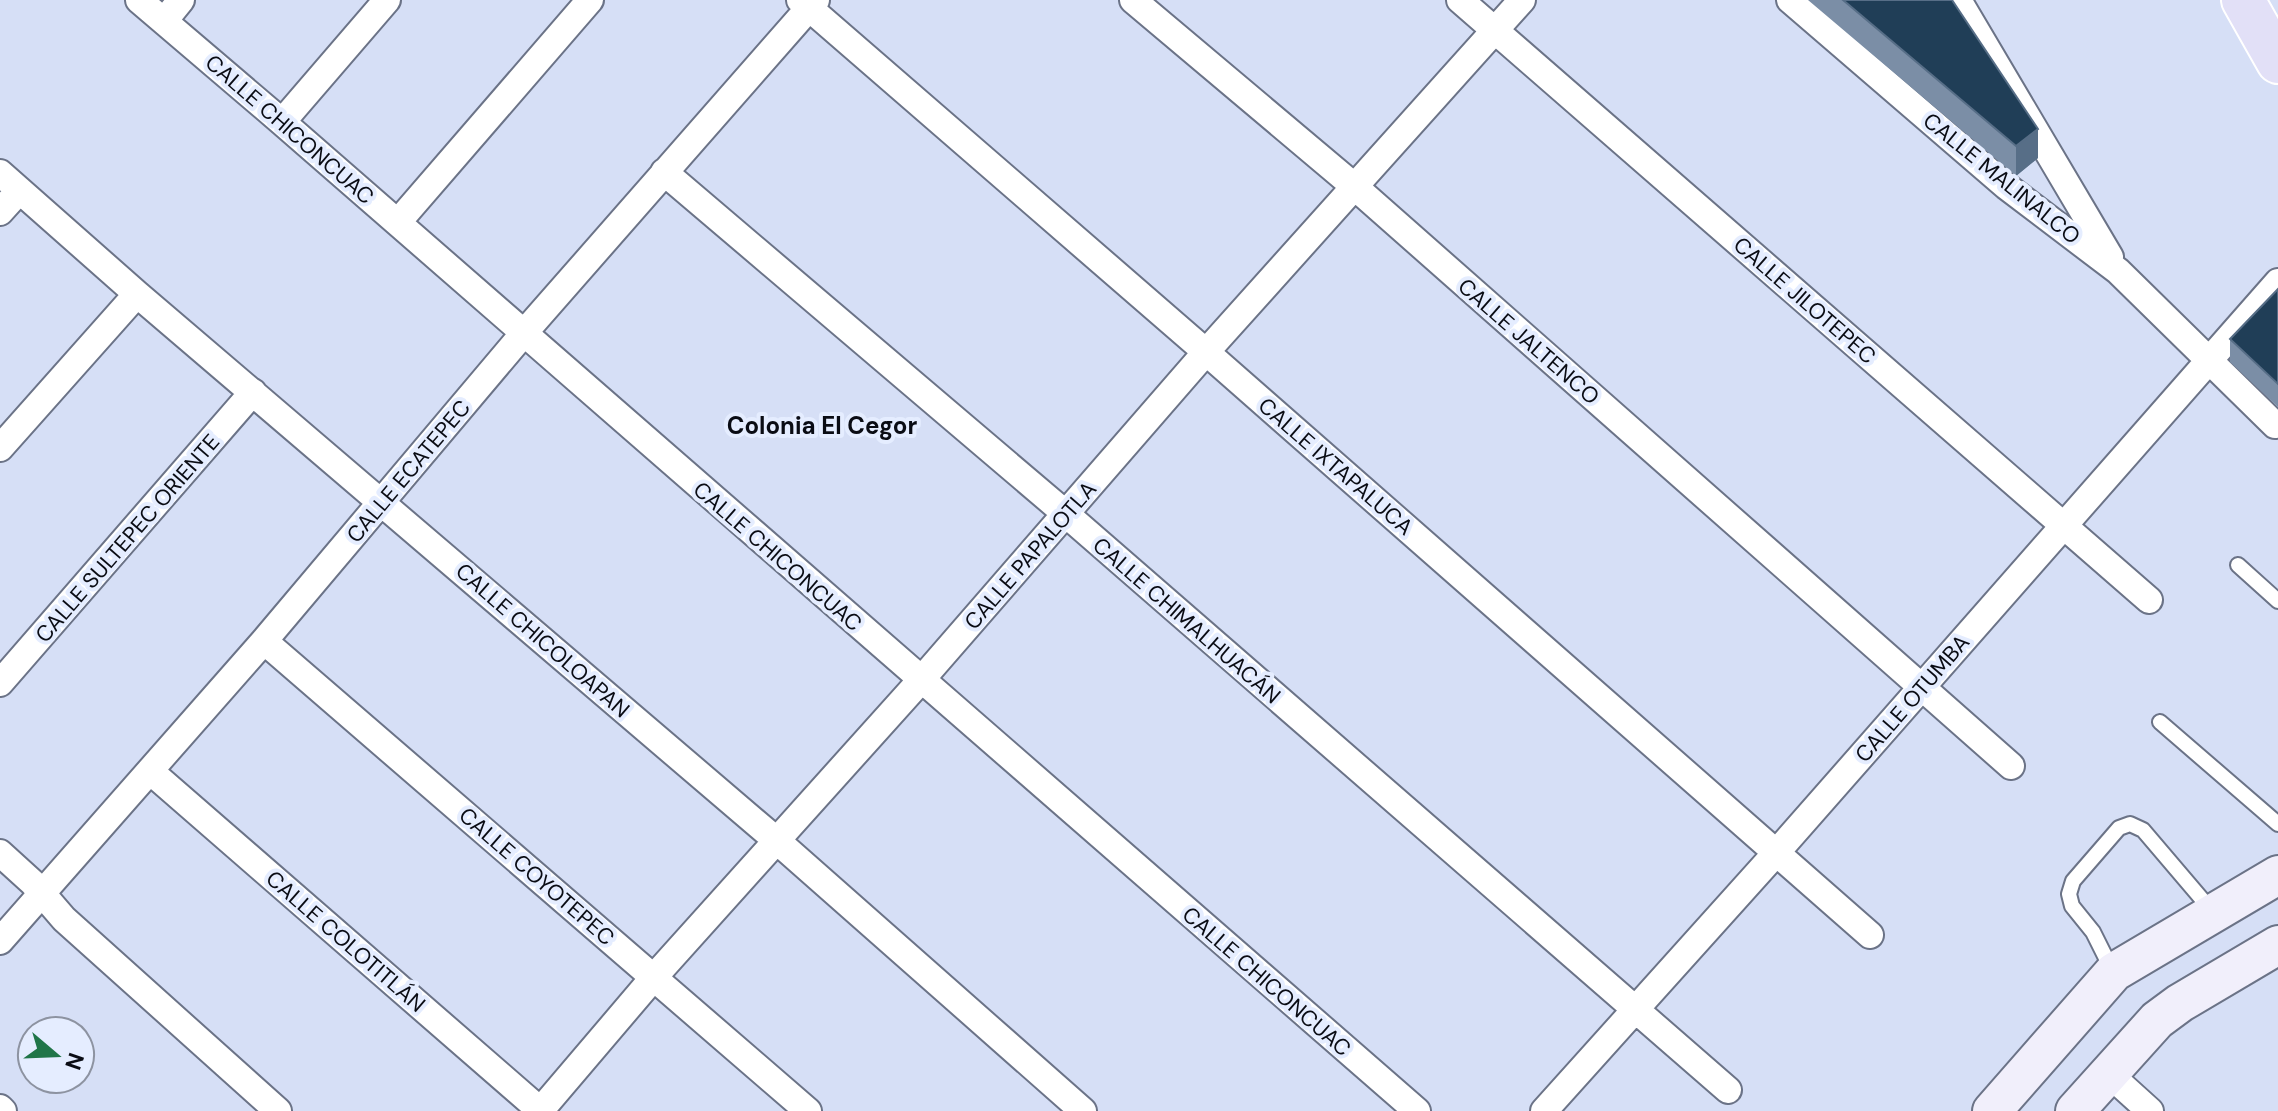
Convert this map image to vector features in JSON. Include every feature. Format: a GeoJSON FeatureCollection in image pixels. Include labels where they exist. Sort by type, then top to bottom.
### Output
{"type":"FeatureCollection","features":[{"type":"Feature","properties":{"kind":"main road"},"geometry":{"type":"LineString","coordinates":[[2243,0],[2278,62]]}},
{"type":"Feature","properties":{"kind":"main road"},"geometry":{"type":"LineString","coordinates":[[1992,1111],[2114,972],[2278,875]]}},
{"type":"Feature","properties":{"kind":"main road"},"geometry":{"type":"LineString","coordinates":[[2075,1111],[2157,1020],[2278,945]]}},
{"type":"Feature","properties":{"kind":"street","name":"CALLE CHICONCUAC"},"geometry":{"type":"LineString","coordinates":[[139,0],[1417,1111]]}},
{"type":"Feature","properties":{"kind":"street"},"geometry":{"type":"LineString","coordinates":[[164,21],[181,0]]}},
{"type":"Feature","properties":{"kind":"street"},"geometry":{"type":"LineString","coordinates":[[282,122],[387,0]]}},
{"type":"Feature","properties":{"kind":"street"},"geometry":{"type":"LineString","coordinates":[[398,222],[590,0]]}},
{"type":"Feature","properties":{"kind":"street","name":"CALLE JALTENCO"},"geometry":{"type":"LineString","coordinates":[[1133,0],[1355,187],[2011,766]]}},
{"type":"Feature","properties":{"kind":"street","name":"CALLE JILOTEPEC"},"geometry":{"type":"LineString","coordinates":[[1460,0],[2149,600]]}},
{"type":"Feature","properties":{"kind":"street","name":"CALLE PAPALOTLA"},"geometry":{"type":"LineString","coordinates":[[541,1111],[654,977],[921,680],[1206,352],[1522,0]]}},
{"type":"Feature","properties":{"kind":"street","name":"CALLE MALINALCO"},"geometry":{"type":"LineString","coordinates":[[1790,0],[2006,186],[2118,271],[2275,425]]}},
{"type":"Feature","properties":{"kind":"street"},"geometry":{"type":"LineString","coordinates":[[1958,0],[2118,271]]}},
{"type":"Feature","properties":{"kind":"street","name":"CALLE ECATEPEC"},"geometry":{"type":"LineString","coordinates":[[0,941],[264,641],[808,3]]}},
{"type":"Feature","properties":{"kind":"street","name":"CALLE IXTAPALUCA"},"geometry":{"type":"LineString","coordinates":[[808,3],[1870,935]]}},
{"type":"Feature","properties":{"kind":"street","name":"CALLE CHIMALHUACÁN"},"geometry":{"type":"LineString","coordinates":[[664,172],[1066,514],[1728,1090]]}},
{"type":"Feature","properties":{"kind":"street"},"geometry":{"type":"LineString","coordinates":[[0,212],[10,182]]}},
{"type":"Feature","properties":{"kind":"street","name":"CALLE CHICOLOAPAN"},"geometry":{"type":"LineString","coordinates":[[10,182],[776,840],[1083,1111]]}},
{"type":"Feature","properties":{"kind":"street","name":"CALLE OTUMBA"},"geometry":{"type":"LineString","coordinates":[[1544,1111],[1776,853],[2278,282]]}},
{"type":"Feature","properties":{"kind":"street"},"geometry":{"type":"LineString","coordinates":[[0,448],[137,294]]}},
{"type":"Feature","properties":{"kind":"street","name":"CALLE SULTEPEC ORIENTE"},"geometry":{"type":"LineString","coordinates":[[0,683],[253,392]]}},
{"type":"Feature","properties":{"kind":"street","name":"CALLE COYOTEPEC"},"geometry":{"type":"LineString","coordinates":[[264,641],[808,1111]]}},
{"type":"Feature","properties":{"kind":"street","name":"CALLE COLOTITLÁN"},"geometry":{"type":"LineString","coordinates":[[150,771],[541,1111]]}},
{"type":"Feature","properties":{"kind":"street"},"geometry":{"type":"LineString","coordinates":[[0,853],[22,871],[64,919],[278,1111]]}},
{"type":"Feature","properties":{"kind":"street"},"geometry":{"type":"LineString","coordinates":[[2108,1073],[2150,1111]]}},
{"type":"Feature","properties":{"kind":"lane"},"geometry":{"type":"LineString","coordinates":[[2238,565],[2278,601]]}},
{"type":"Feature","properties":{"kind":"lane"},"geometry":{"type":"LineString","coordinates":[[2160,722],[2278,824]]}},
{"type":"Feature","properties":{"kind":"lane"},"geometry":{"type":"LineString","coordinates":[[2114,972],[2093,932],[2072,906],[2069,894],[2073,881],[2124,825],[2136,825],[2143,830],[2213,912]]}},
{"type":"Feature","properties":{"kind":"building"},"geometry":{"type":"Polygon","coordinates":[[[1843,0],[1952,0],[2038,129],[2016,146],[1843,0]]]}},
{"type":"Feature","properties":{"kind":"building"},"geometry":{"type":"Polygon","coordinates":[[[2278,289],[2278,384],[2230,339],[2278,289]]]}},
{"type":"Feature","properties":{"kind":"district","name":"Colonia El Cegor"},"geometry":{"type":"Point","coordinates":[822,426]}}]}
